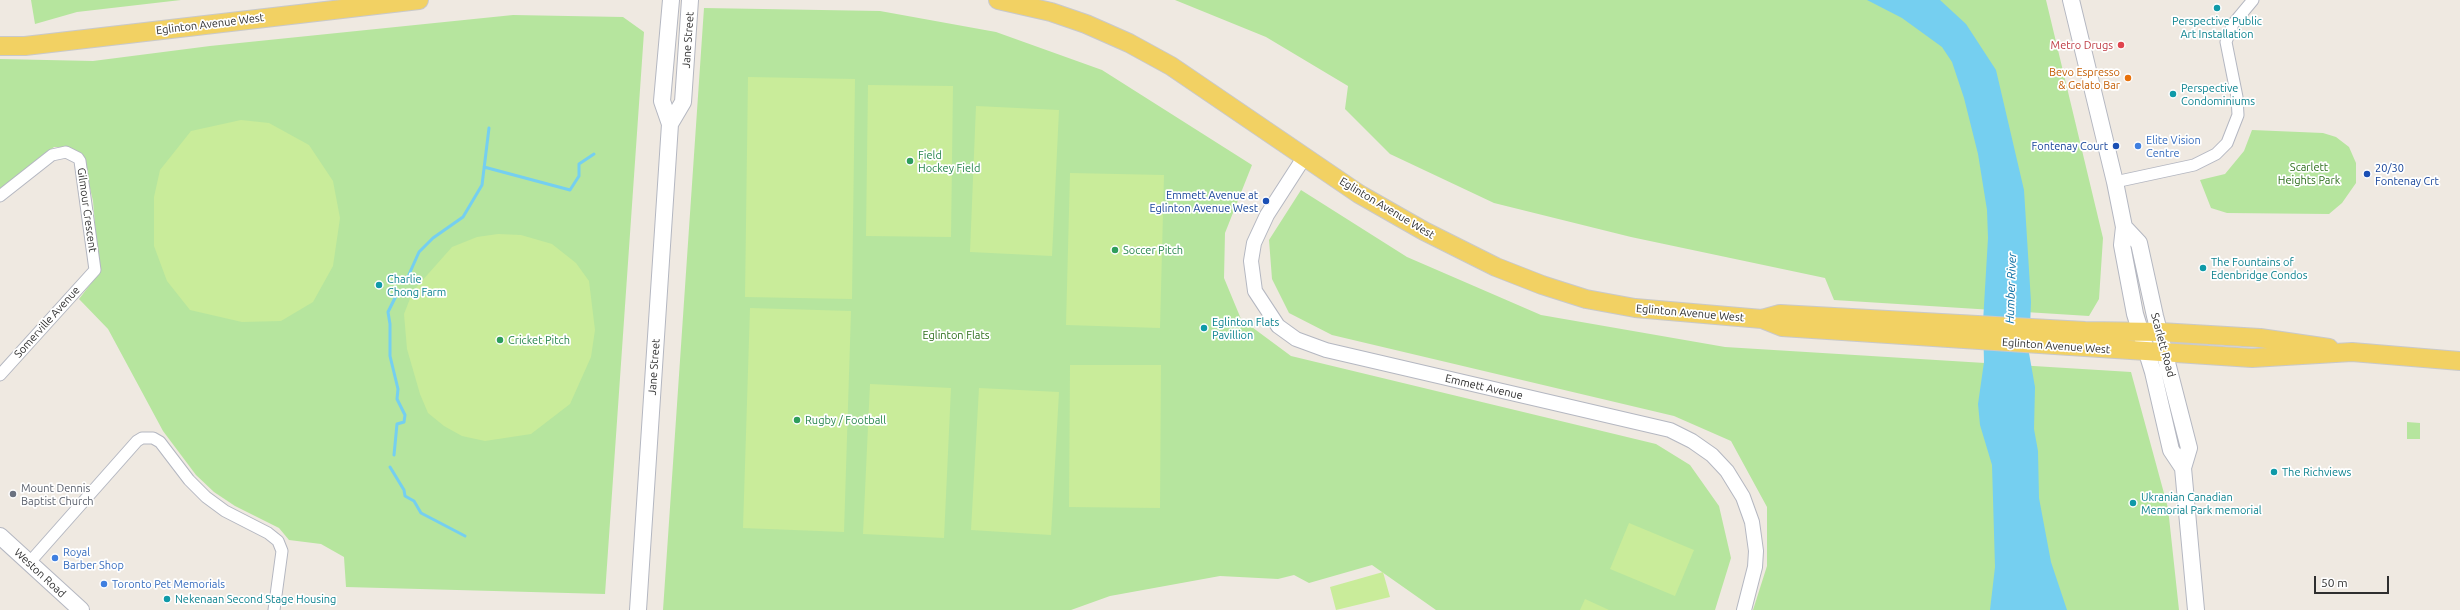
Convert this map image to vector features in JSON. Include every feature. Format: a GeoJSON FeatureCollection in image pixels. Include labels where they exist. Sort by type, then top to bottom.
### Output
{"type":"FeatureCollection","features":[{"type":"Feature","properties":{"kind":"main road","name":"Eglinton Avenue West"},"geometry":{"type":"LineString","coordinates":[[0,46],[25,46],[419,0]]}},
{"type":"Feature","properties":{"kind":"main road","name":"Jane Street"},"geometry":{"type":"LineString","coordinates":[[638,610],[670,124],[662,101],[671,0]]}},
{"type":"Feature","properties":{"kind":"main road","name":"Jane Street"},"geometry":{"type":"LineString","coordinates":[[670,124],[683,102],[690,0]]}},
{"type":"Feature","properties":{"kind":"main road","name":"Eglinton Avenue West"},"geometry":{"type":"LineString","coordinates":[[998,0],[1051,12],[1086,24],[1129,44],[1170,66],[1359,194],[1424,231],[1496,267],[1542,286],[1586,299],[1635,308],[1762,319],[2087,340],[2146,352],[2252,358],[2352,352]]}},
{"type":"Feature","properties":{"kind":"main road","name":"Scarlett Road"},"geometry":{"type":"LineString","coordinates":[[2071,0],[2115,182],[2124,227],[2122,245],[2135,314],[2141,331],[2171,450],[2183,468]]}},
{"type":"Feature","properties":{"kind":"main road","name":"Scarlett Road"},"geometry":{"type":"LineString","coordinates":[[2124,227],[2139,243],[2189,448],[2183,468],[2196,610]]}},
{"type":"Feature","properties":{"kind":"main road","name":"Eglinton Avenue West"},"geometry":{"type":"LineString","coordinates":[[2087,340],[2141,331],[2160,332],[2294,341],[2352,352],[2460,361]]}},
{"type":"Feature","properties":{"kind":"main road","name":"Weston Road"},"geometry":{"type":"LineString","coordinates":[[0,536],[81,610]]}},
{"type":"Feature","properties":{"kind":"street"},"geometry":{"type":"LineString","coordinates":[[2115,182],[2198,163],[2216,154],[2227,143],[2237,121],[2238,110],[2226,42],[2233,24],[2253,0]]}},
{"type":"Feature","properties":{"kind":"street","name":"Gilmour Crescent"},"geometry":{"type":"LineString","coordinates":[[0,196],[45,160],[60,152],[72,154],[80,161],[95,270]]}},
{"type":"Feature","properties":{"kind":"street","name":"Emmett Avenue"},"geometry":{"type":"LineString","coordinates":[[1305,156],[1267,215],[1254,243],[1251,261],[1255,291],[1278,326],[1296,339],[1326,350],[1670,430],[1692,441],[1712,455],[1727,471],[1743,497],[1752,522],[1756,551],[1755,567],[1744,610]]}},
{"type":"Feature","properties":{"kind":"street","name":"Somerville Avenue"},"geometry":{"type":"LineString","coordinates":[[0,375],[95,270]]}},
{"type":"Feature","properties":{"kind":"street"},"geometry":{"type":"LineString","coordinates":[[29,563],[137,441],[142,438],[153,438],[160,442],[189,480],[206,497],[225,511],[268,533],[278,541],[282,551],[274,610]]}},
{"type":"Feature","properties":{"kind":"green space"},"geometry":{"type":"Polygon","coordinates":[[[31,0],[181,0],[77,12],[35,24],[31,0]]]}},
{"type":"Feature","properties":{"kind":"green space"},"geometry":{"type":"Polygon","coordinates":[[[1175,0],[2046,0],[2103,238],[2099,299],[2089,316],[1834,300],[1825,278],[1631,237],[1494,203],[1390,154],[1345,109],[1348,86],[1266,37],[1175,0]]]}},
{"type":"Feature","properties":{"kind":"green space","name":"Eglinton Flats"},"geometry":{"type":"Polygon","coordinates":[[[704,8],[880,11],[996,32],[1102,70],[1252,165],[1225,233],[1224,278],[1241,319],[1291,356],[1656,444],[1690,465],[1719,506],[1731,558],[1715,610],[1436,610],[1372,565],[1309,583],[1294,575],[1278,579],[1220,576],[1110,596],[1071,610],[663,610],[704,8]]]}},
{"type":"Feature","properties":{"kind":"green space"},"geometry":{"type":"Polygon","coordinates":[[[513,15],[623,17],[644,32],[605,594],[346,587],[344,557],[321,544],[289,540],[279,528],[235,506],[214,492],[196,475],[163,431],[108,329],[79,299],[99,273],[93,201],[82,154],[67,147],[54,147],[0,189],[0,59],[93,61],[210,46],[513,15]]]}},
{"type":"Feature","properties":{"kind":"green space"},"geometry":{"type":"Polygon","coordinates":[[[748,77],[855,79],[852,299],[745,297],[748,77]]]}},
{"type":"Feature","properties":{"kind":"green space","name":"Field Hockey Field"},"geometry":{"type":"Polygon","coordinates":[[[868,85],[953,86],[951,237],[866,236],[868,85]]]}},
{"type":"Feature","properties":{"kind":"green space"},"geometry":{"type":"Polygon","coordinates":[[[976,106],[1059,110],[1052,256],[970,252],[976,106]]]}},
{"type":"Feature","properties":{"kind":"green space"},"geometry":{"type":"Polygon","coordinates":[[[241,120],[269,123],[309,145],[333,181],[340,218],[333,266],[313,302],[281,321],[242,322],[190,310],[167,281],[154,246],[154,197],[160,170],[191,131],[241,120]]]}},
{"type":"Feature","properties":{"kind":"green space","name":"Scarlett Heights Park"},"geometry":{"type":"Polygon","coordinates":[[[2252,130],[2323,133],[2336,137],[2349,147],[2356,163],[2356,183],[2342,203],[2329,214],[2227,213],[2211,208],[2200,180],[2225,174],[2244,151],[2252,130]]]}},
{"type":"Feature","properties":{"kind":"green space","name":"Soccer Pitch"},"geometry":{"type":"Polygon","coordinates":[[[1070,173],[1164,175],[1160,328],[1066,325],[1070,173]]]}},
{"type":"Feature","properties":{"kind":"green space"},"geometry":{"type":"Polygon","coordinates":[[[1301,190],[1407,257],[1541,315],[1725,347],[2131,372],[2168,508],[2179,610],[1753,610],[1767,566],[1767,507],[1731,441],[1674,416],[1332,335],[1289,313],[1272,279],[1269,240],[1301,190]]]}},
{"type":"Feature","properties":{"kind":"green space","name":"Cricket Pitch"},"geometry":{"type":"Polygon","coordinates":[[[498,234],[521,235],[552,244],[576,263],[589,281],[595,330],[591,357],[570,404],[531,434],[485,441],[462,436],[444,426],[428,413],[420,394],[407,349],[404,314],[413,291],[452,247],[477,237],[498,234]]]}},
{"type":"Feature","properties":{"kind":"green space","name":"Rugby / Football"},"geometry":{"type":"Polygon","coordinates":[[[750,308],[851,311],[844,532],[743,528],[750,308]]]}},
{"type":"Feature","properties":{"kind":"green space"},"geometry":{"type":"Polygon","coordinates":[[[1070,365],[1161,365],[1160,508],[1069,507],[1070,365]]]}},
{"type":"Feature","properties":{"kind":"green space"},"geometry":{"type":"Polygon","coordinates":[[[870,384],[951,388],[944,538],[863,534],[870,384]]]}},
{"type":"Feature","properties":{"kind":"green space"},"geometry":{"type":"Polygon","coordinates":[[[979,388],[1059,392],[1051,535],[971,530],[979,388]]]}},
{"type":"Feature","properties":{"kind":"green space"},"geometry":{"type":"Polygon","coordinates":[[[2407,422],[2420,423],[2420,439],[2407,439],[2407,422]]]}},
{"type":"Feature","properties":{"kind":"green space"},"geometry":{"type":"Polygon","coordinates":[[[1629,523],[1694,550],[1675,596],[1610,569],[1629,523]]]}},
{"type":"Feature","properties":{"kind":"green space"},"geometry":{"type":"Polygon","coordinates":[[[1383,572],[1390,597],[1336,610],[1330,587],[1383,572]]]}},
{"type":"Feature","properties":{"kind":"green space"},"geometry":{"type":"Polygon","coordinates":[[[1585,599],[1609,610],[1580,610],[1585,599]]]}},
{"type":"Feature","properties":{"kind":"water","name":"Humber River"},"geometry":{"type":"Polygon","coordinates":[[[1867,0],[1940,0],[1966,24],[1996,70],[2024,190],[2031,302],[2029,353],[2035,387],[2034,429],[2038,451],[2039,498],[2051,562],[2067,610],[1990,610],[1995,567],[1992,465],[1980,425],[1978,404],[1984,362],[1983,322],[1988,238],[1987,210],[1978,154],[1964,98],[1952,62],[1942,47],[1902,18],[1867,0]]]}},
{"type":"Feature","properties":{"kind":"waterway"},"geometry":{"type":"LineString","coordinates":[[407,279],[419,252],[433,238],[463,217],[482,185],[489,128]]}},
{"type":"Feature","properties":{"kind":"waterway"},"geometry":{"type":"LineString","coordinates":[[484,167],[570,190],[579,176],[579,164],[594,154]]}},
{"type":"Feature","properties":{"kind":"waterway"},"geometry":{"type":"LineString","coordinates":[[394,455],[397,424],[404,422],[405,415],[397,399],[398,389],[390,356],[390,324],[388,312],[397,294]]}},
{"type":"Feature","properties":{"kind":"waterway"},"geometry":{"type":"LineString","coordinates":[[390,467],[404,490],[405,496],[414,501],[421,513],[465,536]]}},
{"type":"Feature","properties":{"kind":"place","name":"Perspective Public Art Installation"},"geometry":{"type":"Point","coordinates":[2217,8]}},
{"type":"Feature","properties":{"kind":"place","name":"Metro Drugs"},"geometry":{"type":"Point","coordinates":[2121,45]}},
{"type":"Feature","properties":{"kind":"place","name":"Bevo Espresso & Gelato Bar"},"geometry":{"type":"Point","coordinates":[2128,78]}},
{"type":"Feature","properties":{"kind":"place","name":"Perspective Condominiums"},"geometry":{"type":"Point","coordinates":[2173,94]}},
{"type":"Feature","properties":{"kind":"place","name":"Fontenay Court"},"geometry":{"type":"Point","coordinates":[2116,146]}},
{"type":"Feature","properties":{"kind":"place","name":"Elite Vision Centre"},"geometry":{"type":"Point","coordinates":[2138,146]}},
{"type":"Feature","properties":{"kind":"place","name":"Field Hockey Field"},"geometry":{"type":"Point","coordinates":[910,161]}},
{"type":"Feature","properties":{"kind":"place","name":"20/30 Fontenay Crt"},"geometry":{"type":"Point","coordinates":[2367,174]}},
{"type":"Feature","properties":{"kind":"place","name":"Emmett Avenue at Eglinton Avenue West"},"geometry":{"type":"Point","coordinates":[1266,201]}},
{"type":"Feature","properties":{"kind":"place","name":"Soccer Pitch"},"geometry":{"type":"Point","coordinates":[1115,250]}},
{"type":"Feature","properties":{"kind":"place","name":"The Fountains of Edenbridge Condos"},"geometry":{"type":"Point","coordinates":[2203,268]}},
{"type":"Feature","properties":{"kind":"place","name":"Charlie Chong Farm"},"geometry":{"type":"Point","coordinates":[379,285]}},
{"type":"Feature","properties":{"kind":"place","name":"Eglinton Flats Pavillion"},"geometry":{"type":"Point","coordinates":[1204,328]}},
{"type":"Feature","properties":{"kind":"place","name":"Cricket Pitch"},"geometry":{"type":"Point","coordinates":[500,340]}},
{"type":"Feature","properties":{"kind":"place","name":"Rugby / Football"},"geometry":{"type":"Point","coordinates":[797,420]}},
{"type":"Feature","properties":{"kind":"place","name":"The Richviews"},"geometry":{"type":"Point","coordinates":[2274,472]}},
{"type":"Feature","properties":{"kind":"place","name":"Mount Dennis Baptist Church"},"geometry":{"type":"Point","coordinates":[13,494]}},
{"type":"Feature","properties":{"kind":"place","name":"Ukranian Canadian Memorial Park memorial"},"geometry":{"type":"Point","coordinates":[2133,503]}},
{"type":"Feature","properties":{"kind":"place","name":"Royal Barber Shop"},"geometry":{"type":"Point","coordinates":[55,558]}},
{"type":"Feature","properties":{"kind":"place","name":"Toronto Pet Memorials"},"geometry":{"type":"Point","coordinates":[104,584]}},
{"type":"Feature","properties":{"kind":"place","name":"Nekenaan Second Stage Housing"},"geometry":{"type":"Point","coordinates":[167,599]}}]}
